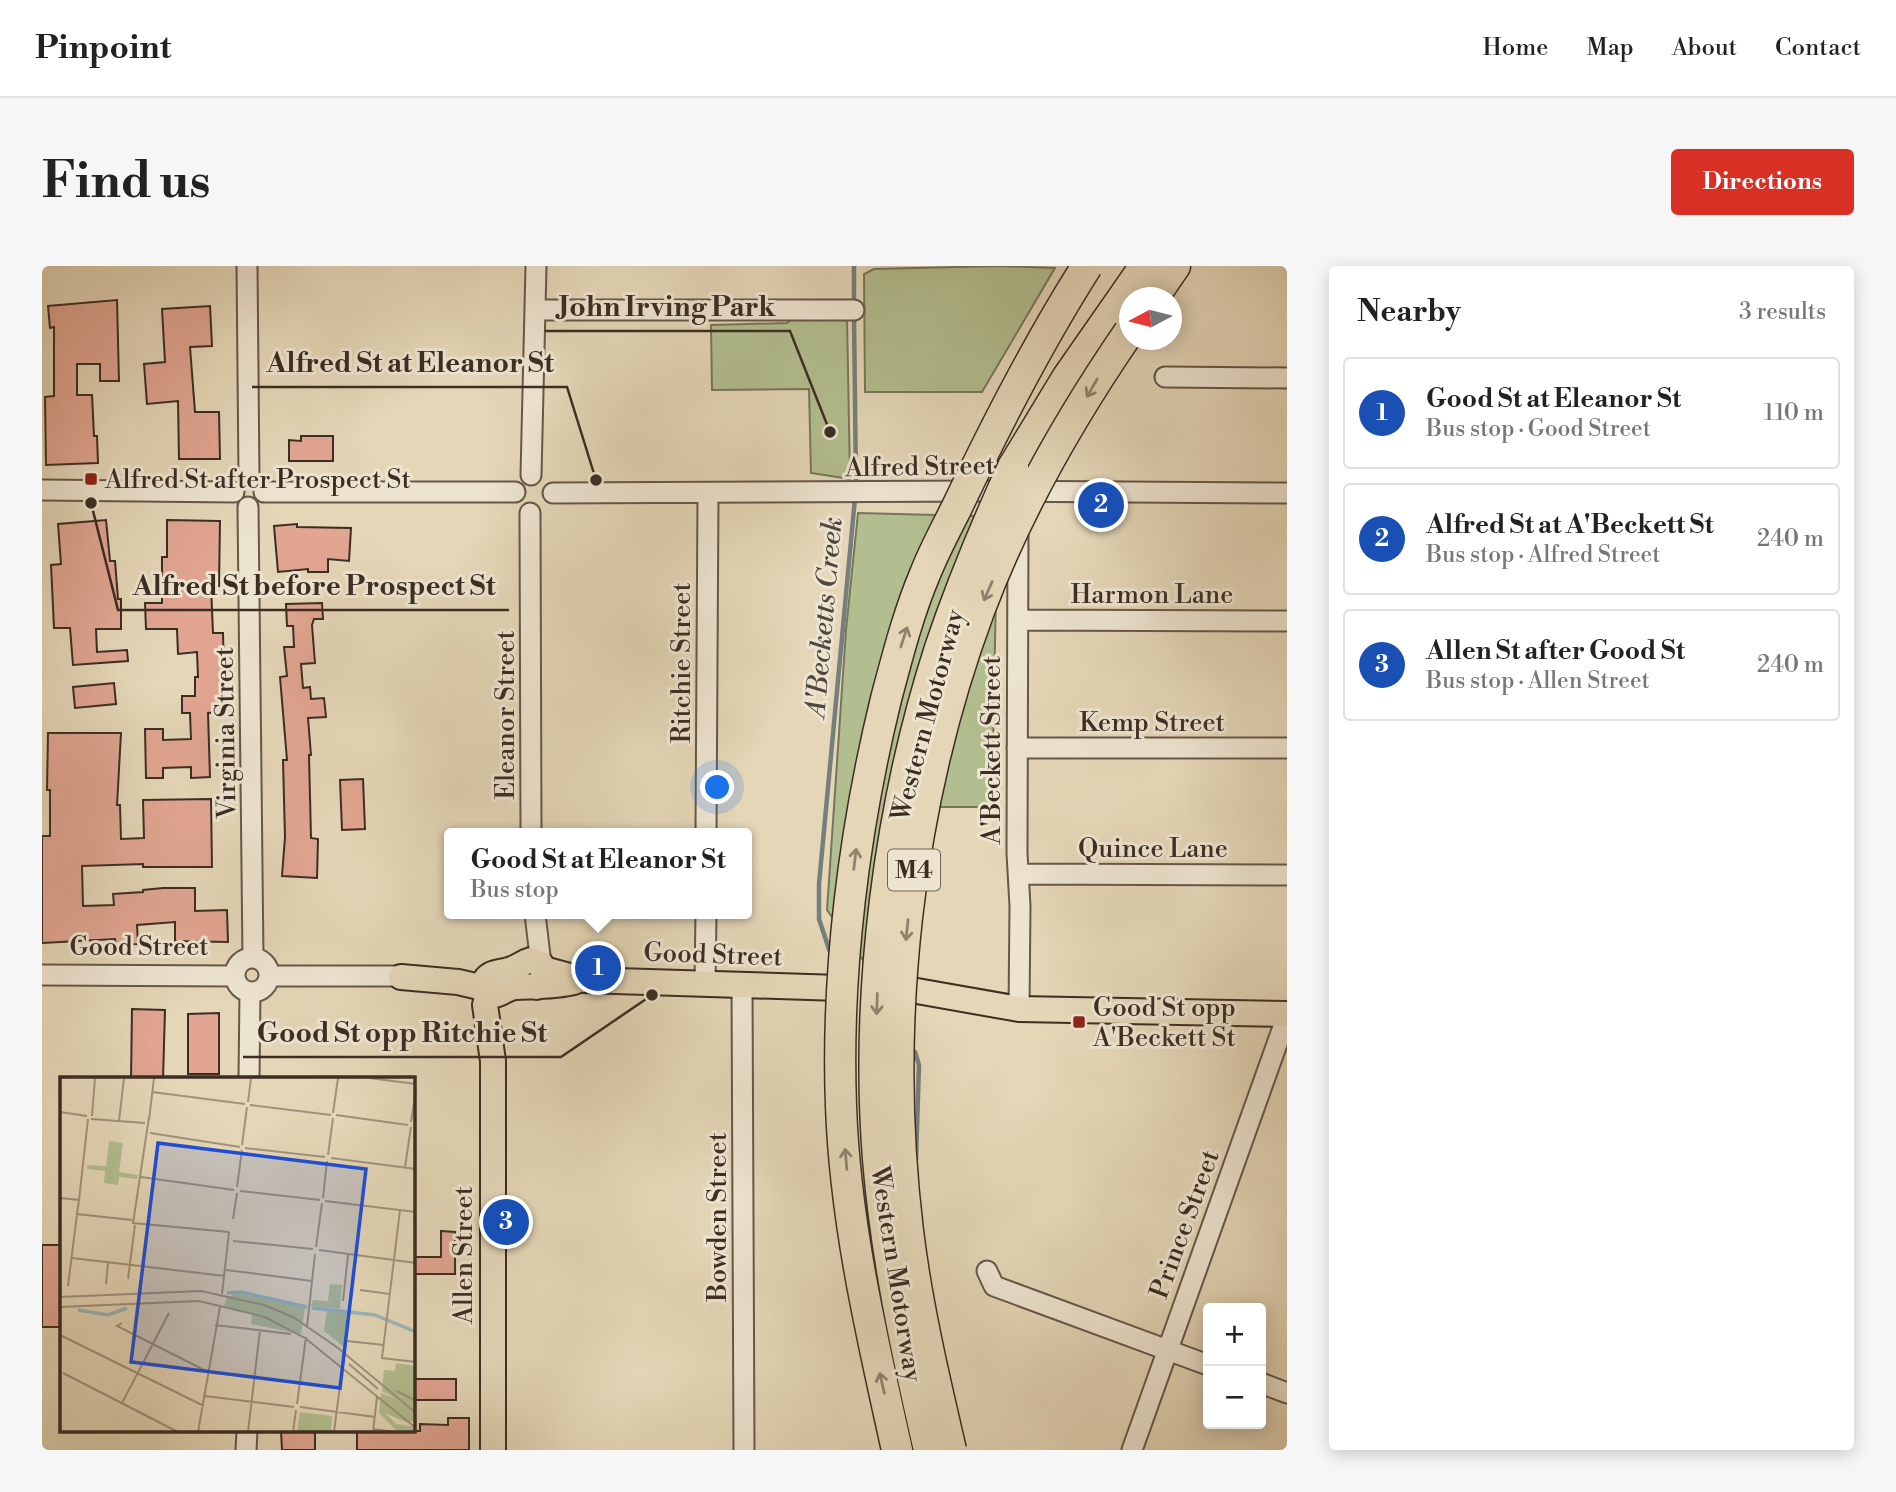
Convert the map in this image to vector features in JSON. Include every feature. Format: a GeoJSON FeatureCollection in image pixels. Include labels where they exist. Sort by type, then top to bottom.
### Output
{"type":"FeatureCollection","features":[{"type":"Feature","properties":{"kind":"highway"},"geometry":{"type":"LineString","coordinates":[[924,576],[958,488],[1068,266]]}},
{"type":"Feature","properties":{"kind":"highway","name":"Western Motorway"},"geometry":{"type":"LineString","coordinates":[[897,1450],[857,1259],[841,1108],[841,1040],[855,853],[877,735],[896,662],[924,576],[979,458],[1087,266]]}},
{"type":"Feature","properties":{"kind":"highway","name":"Western Motorway"},"geometry":{"type":"LineString","coordinates":[[929,1450],[895,1293],[878,1157],[875,1074],[879,965],[890,857],[919,724],[940,649],[973,557],[1016,479],[1047,396],[1126,266]]}},
{"type":"Feature","properties":{"kind":"highway"},"geometry":{"type":"LineString","coordinates":[[1016,479],[1067,378],[1145,266]]}},
{"type":"Feature","properties":{"kind":"highway"},"geometry":{"type":"LineString","coordinates":[[1161,287],[1175,266]]}},
{"type":"Feature","properties":{"kind":"highway","name":"Western Motorway"},"geometry":{"type":"LineString","coordinates":[[951,1450],[928,1348],[908,1230],[899,1110],[902,978],[916,856],[942,732],[980,610],[1032,492],[1099,375],[1119,346]]}},
{"type":"Feature","properties":{"kind":"main road","name":"Good Street"},"geometry":{"type":"LineString","coordinates":[[401,977],[517,987],[536,971],[584,980],[840,988]]}},
{"type":"Feature","properties":{"kind":"main road","name":"Allen Street"},"geometry":{"type":"LineString","coordinates":[[493,987],[498,1020],[493,1061],[493,1450]]}},
{"type":"Feature","properties":{"kind":"main road"},"geometry":{"type":"LineString","coordinates":[[917,992],[1019,1009],[1287,1015]]}},
{"type":"Feature","properties":{"kind":"street"},"geometry":{"type":"LineString","coordinates":[[247,266],[249,477]]}},
{"type":"Feature","properties":{"kind":"street"},"geometry":{"type":"LineString","coordinates":[[531,475],[536,266]]}},
{"type":"Feature","properties":{"kind":"street"},"geometry":{"type":"LineString","coordinates":[[536,310],[854,310]]}},
{"type":"Feature","properties":{"kind":"street"},"geometry":{"type":"LineString","coordinates":[[1165,377],[1287,378]]}},
{"type":"Feature","properties":{"kind":"street"},"geometry":{"type":"LineString","coordinates":[[531,475],[544,477],[553,493],[546,508],[530,513],[517,503],[515,492],[518,483],[531,475]]}},
{"type":"Feature","properties":{"kind":"street"},"geometry":{"type":"LineString","coordinates":[[249,477],[262,483],[264,492],[259,503],[248,507],[238,502],[234,492],[240,480],[249,477]]}},
{"type":"Feature","properties":{"kind":"street","name":"Alfred Street"},"geometry":{"type":"LineString","coordinates":[[553,493],[882,493],[1016,479],[1287,493]]}},
{"type":"Feature","properties":{"kind":"street","name":"A'Beckett Street"},"geometry":{"type":"LineString","coordinates":[[1016,479],[1019,1009]]}},
{"type":"Feature","properties":{"kind":"street"},"geometry":{"type":"LineString","coordinates":[[42,490],[234,492]]}},
{"type":"Feature","properties":{"kind":"street"},"geometry":{"type":"LineString","coordinates":[[264,492],[515,492]]}},
{"type":"Feature","properties":{"kind":"street","name":"Ritchie Street"},"geometry":{"type":"LineString","coordinates":[[706,828],[708,494]]}},
{"type":"Feature","properties":{"kind":"street","name":"Virginia Street"},"geometry":{"type":"LineString","coordinates":[[248,507],[253,958]]}},
{"type":"Feature","properties":{"kind":"street","name":"Eleanor Street"},"geometry":{"type":"LineString","coordinates":[[530,513],[531,828]]}},
{"type":"Feature","properties":{"kind":"street","name":"Harmon Lane"},"geometry":{"type":"LineString","coordinates":[[1018,620],[1287,621]]}},
{"type":"Feature","properties":{"kind":"street","name":"Kemp Street"},"geometry":{"type":"LineString","coordinates":[[1017,748],[1287,748]]}},
{"type":"Feature","properties":{"kind":"street","name":"Quince Lane"},"geometry":{"type":"LineString","coordinates":[[1019,874],[1287,875]]}},
{"type":"Feature","properties":{"kind":"street"},"geometry":{"type":"LineString","coordinates":[[528,919],[525,950],[536,971]]}},
{"type":"Feature","properties":{"kind":"street"},"geometry":{"type":"LineString","coordinates":[[535,919],[536,971]]}},
{"type":"Feature","properties":{"kind":"street"},"geometry":{"type":"LineString","coordinates":[[705,982],[706,919]]}},
{"type":"Feature","properties":{"kind":"street"},"geometry":{"type":"LineString","coordinates":[[253,958],[266,966],[269,976],[265,986],[256,992],[240,987],[235,976],[238,965],[253,958]]}},
{"type":"Feature","properties":{"kind":"street","name":"Good Street"},"geometry":{"type":"LineString","coordinates":[[42,975],[235,976]]}},
{"type":"Feature","properties":{"kind":"street"},"geometry":{"type":"LineString","coordinates":[[269,976],[401,977]]}},
{"type":"Feature","properties":{"kind":"street","name":"Bowden Street"},"geometry":{"type":"LineString","coordinates":[[742,984],[744,1450]]}},
{"type":"Feature","properties":{"kind":"street"},"geometry":{"type":"LineString","coordinates":[[250,992],[250,1077]]}},
{"type":"Feature","properties":{"kind":"street","name":"Prince Street"},"geometry":{"type":"LineString","coordinates":[[1132,1450],[1287,1015]]}},
{"type":"Feature","properties":{"kind":"street"},"geometry":{"type":"LineString","coordinates":[[987,1284],[1203,1363]]}},
{"type":"Feature","properties":{"kind":"street"},"geometry":{"type":"LineString","coordinates":[[1266,1385],[1287,1393]]}},
{"type":"Feature","properties":{"kind":"street"},"geometry":{"type":"LineString","coordinates":[[246,1450],[247,1432]]}},
{"type":"Feature","properties":{"kind":"green space"},"geometry":{"type":"Polygon","coordinates":[[[999,266],[1055,268],[982,392],[865,392],[864,274],[874,269],[999,266]]]}},
{"type":"Feature","properties":{"kind":"green space"},"geometry":{"type":"Polygon","coordinates":[[[797,315],[847,316],[850,479],[811,473],[809,389],[712,390],[711,325],[787,323],[797,315]]]}},
{"type":"Feature","properties":{"kind":"green space"},"geometry":{"type":"Polygon","coordinates":[[[858,513],[1014,517],[996,589],[992,807],[937,807],[865,963],[827,910],[846,630],[858,513]]]}},
{"type":"Feature","properties":{"kind":"building"},"geometry":{"type":"Polygon","coordinates":[[[117,300],[119,381],[100,381],[100,364],[77,364],[77,395],[92,395],[98,463],[46,465],[45,397],[54,396],[54,327],[50,328],[48,306],[117,300]]]}},
{"type":"Feature","properties":{"kind":"building"},"geometry":{"type":"Polygon","coordinates":[[[210,306],[212,346],[190,347],[195,412],[219,412],[220,459],[179,459],[178,401],[147,404],[144,364],[165,362],[162,309],[210,306]]]}},
{"type":"Feature","properties":{"kind":"building"},"geometry":{"type":"Polygon","coordinates":[[[301,436],[333,436],[333,461],[289,461],[289,440],[301,441],[301,436]]]}},
{"type":"Feature","properties":{"kind":"building"},"geometry":{"type":"Polygon","coordinates":[[[106,520],[110,561],[115,561],[118,599],[121,599],[121,629],[96,629],[97,652],[127,650],[128,661],[73,665],[70,628],[54,628],[51,565],[61,564],[58,524],[106,520]]]}},
{"type":"Feature","properties":{"kind":"building"},"geometry":{"type":"Polygon","coordinates":[[[167,520],[220,521],[219,586],[211,586],[213,633],[223,633],[224,672],[221,712],[208,713],[210,777],[191,778],[191,767],[163,768],[163,778],[146,778],[145,729],[163,729],[163,740],[191,739],[190,713],[182,713],[182,696],[195,696],[195,677],[198,677],[197,652],[178,654],[177,629],[146,629],[145,603],[162,603],[162,557],[167,557],[167,520]]]}},
{"type":"Feature","properties":{"kind":"building"},"geometry":{"type":"Polygon","coordinates":[[[297,524],[297,527],[351,528],[349,561],[328,559],[328,572],[308,572],[308,569],[278,572],[274,526],[297,524]]]}},
{"type":"Feature","properties":{"kind":"building"},"geometry":{"type":"Polygon","coordinates":[[[322,603],[323,619],[314,619],[312,625],[315,663],[301,664],[303,688],[310,687],[311,699],[324,698],[326,717],[308,718],[311,838],[318,839],[317,878],[282,876],[285,837],[283,760],[287,760],[280,677],[287,676],[284,647],[294,647],[293,626],[287,626],[286,604],[322,603]]]}},
{"type":"Feature","properties":{"kind":"building"},"geometry":{"type":"Polygon","coordinates":[[[114,683],[116,704],[75,708],[73,687],[114,683]]]}},
{"type":"Feature","properties":{"kind":"building"},"geometry":{"type":"Polygon","coordinates":[[[48,733],[121,733],[117,805],[120,805],[121,839],[144,838],[143,800],[211,799],[212,867],[143,867],[143,864],[82,866],[83,906],[114,905],[113,894],[163,888],[195,888],[195,911],[227,910],[228,942],[175,941],[175,922],[137,925],[138,944],[116,945],[115,939],[42,943],[42,836],[50,836],[50,790],[47,790],[48,733]]]}},
{"type":"Feature","properties":{"kind":"building"},"geometry":{"type":"Polygon","coordinates":[[[363,779],[365,829],[342,830],[340,780],[363,779]]]}},
{"type":"Feature","properties":{"kind":"building"},"geometry":{"type":"Polygon","coordinates":[[[132,1009],[165,1010],[163,1077],[131,1077],[132,1009]]]}},
{"type":"Feature","properties":{"kind":"building"},"geometry":{"type":"Polygon","coordinates":[[[219,1013],[219,1074],[188,1074],[188,1014],[219,1013]]]}},
{"type":"Feature","properties":{"kind":"building"},"geometry":{"type":"Polygon","coordinates":[[[441,1231],[455,1232],[455,1274],[415,1274],[415,1257],[441,1257],[441,1231]]]}},
{"type":"Feature","properties":{"kind":"building"},"geometry":{"type":"Polygon","coordinates":[[[42,1245],[60,1245],[60,1327],[42,1327],[42,1245]]]}},
{"type":"Feature","properties":{"kind":"building"},"geometry":{"type":"Polygon","coordinates":[[[415,1379],[456,1379],[456,1400],[415,1400],[415,1379]]]}},
{"type":"Feature","properties":{"kind":"building"},"geometry":{"type":"Polygon","coordinates":[[[448,1418],[469,1418],[469,1450],[357,1450],[357,1432],[415,1432],[420,1431],[420,1424],[448,1425],[448,1418]]]}},
{"type":"Feature","properties":{"kind":"building"},"geometry":{"type":"Polygon","coordinates":[[[281,1432],[315,1432],[315,1450],[282,1450],[281,1432]]]}},
{"type":"Feature","properties":{"kind":"waterway","name":"A'Becketts Creek"},"geometry":{"type":"LineString","coordinates":[[854,266],[854,304]]}},
{"type":"Feature","properties":{"kind":"waterway","name":"A'Becketts Creek"},"geometry":{"type":"LineString","coordinates":[[854,316],[856,486]]}},
{"type":"Feature","properties":{"kind":"waterway","name":"A'Becketts Creek"},"geometry":{"type":"LineString","coordinates":[[831,955],[819,919],[819,884],[855,498]]}},
{"type":"Feature","properties":{"kind":"waterway","name":"A'Becketts Creek"},"geometry":{"type":"LineString","coordinates":[[915,1052],[919,1065],[916,1159]]}},
{"type":"Feature","properties":{"kind":"place","name":"John Irving Park"},"geometry":{"type":"Point","coordinates":[830,432]}},
{"type":"Feature","properties":{"kind":"place","name":"Alfred St after Prospect St"},"geometry":{"type":"Point","coordinates":[91,479]}},
{"type":"Feature","properties":{"kind":"place","name":"Alfred St at Eleanor St"},"geometry":{"type":"Point","coordinates":[596,480]}},
{"type":"Feature","properties":{"kind":"place","name":"Alfred St before Prospect St"},"geometry":{"type":"Point","coordinates":[91,503]}},
{"type":"Feature","properties":{"kind":"place","name":"Alfred St at A'Beckett St"},"geometry":{"type":"Point","coordinates":[1101,505]}},
{"type":"Feature","properties":{"kind":"place","name":"Good St at Eleanor St"},"geometry":{"type":"Point","coordinates":[598,968]}},
{"type":"Feature","properties":{"kind":"place","name":"Good St opp Ritchie St"},"geometry":{"type":"Point","coordinates":[652,995]}},
{"type":"Feature","properties":{"kind":"place","name":"Good St opp A'Beckett St"},"geometry":{"type":"Point","coordinates":[1079,1022]}},
{"type":"Feature","properties":{"kind":"place","name":"Allen St after Good St"},"geometry":{"type":"Point","coordinates":[506,1222]}}]}
